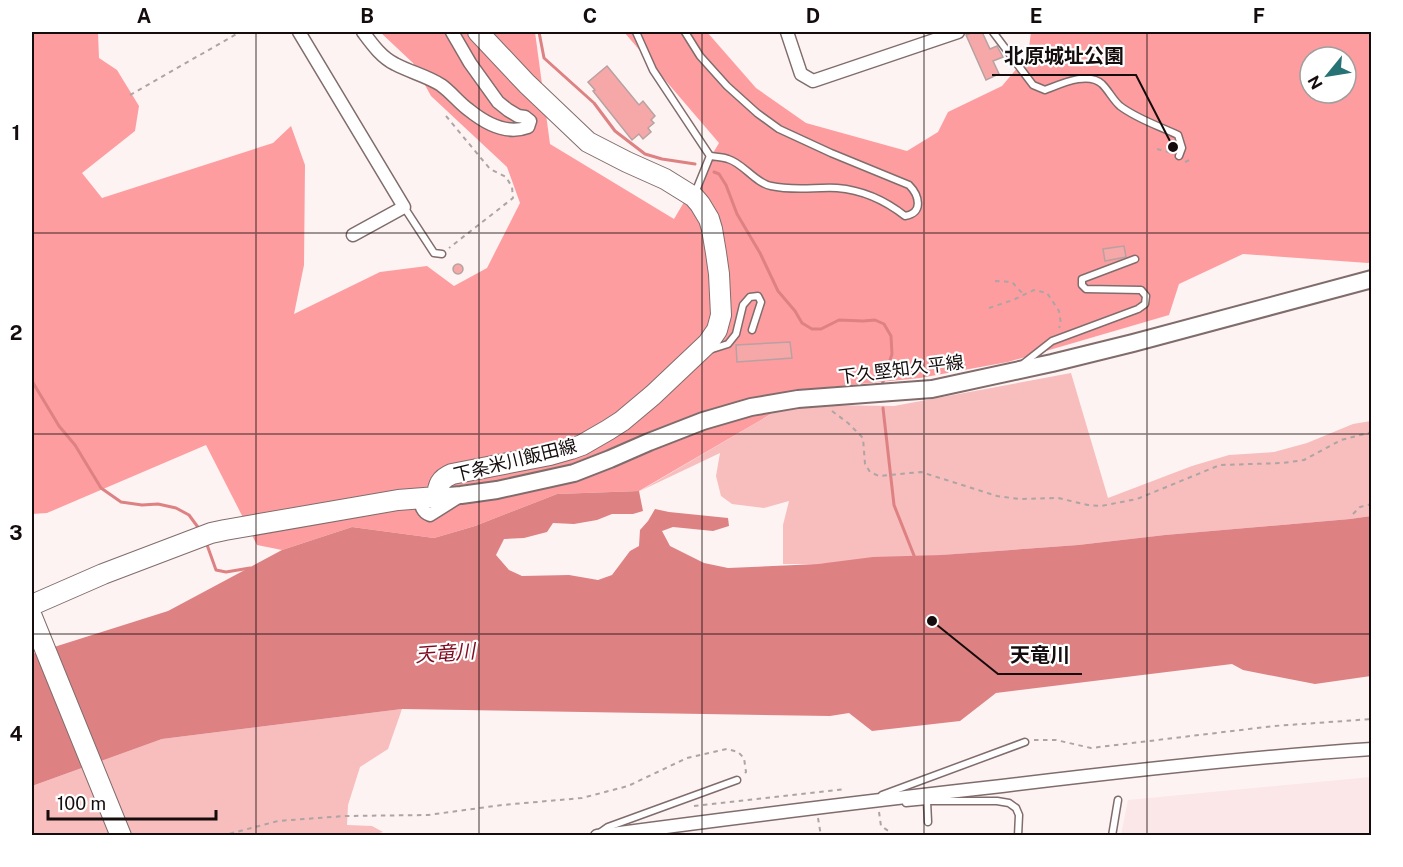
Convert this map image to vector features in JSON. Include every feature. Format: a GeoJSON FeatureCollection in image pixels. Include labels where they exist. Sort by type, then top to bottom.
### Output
{"type":"FeatureCollection","features":[{"type":"Feature","properties":{"kind":"main road","name":"下条米川飯田線"},"geometry":{"type":"LineString","coordinates":[[428,497],[442,480],[452,474],[550,455],[582,445],[622,421],[708,343],[717,330],[721,315],[719,274],[712,229],[705,211],[694,197],[665,179],[588,142],[527,84],[478,32]]}},
{"type":"Feature","properties":{"kind":"main road","name":"下久堅知久平線"},"geometry":{"type":"LineString","coordinates":[[428,497],[497,490],[574,473],[703,421],[751,407],[798,399],[932,389],[1133,343],[1371,279]]}},
{"type":"Feature","properties":{"kind":"main road"},"geometry":{"type":"LineString","coordinates":[[121,836],[32,615],[103,574],[203,536],[247,526],[428,497]]}},
{"type":"Feature","properties":{"kind":"street"},"geometry":{"type":"LineString","coordinates":[[299,32],[404,207],[353,236]]}},
{"type":"Feature","properties":{"kind":"street"},"geometry":{"type":"LineString","coordinates":[[363,32],[380,53],[393,63],[441,85],[484,121],[502,129],[528,128],[530,121],[518,116],[498,102],[470,63],[452,32]]}},
{"type":"Feature","properties":{"kind":"street"},"geometry":{"type":"LineString","coordinates":[[787,32],[801,74],[813,81],[958,32]]}},
{"type":"Feature","properties":{"kind":"street"},"geometry":{"type":"LineString","coordinates":[[596,836],[816,807],[1141,769],[1281,755],[1371,749]]}},
{"type":"Feature","properties":{"kind":"lane"},"geometry":{"type":"LineString","coordinates":[[636,32],[653,70],[710,156],[730,159],[770,186],[801,189],[838,188],[862,192],[894,207],[905,216],[913,213],[917,208],[917,195],[909,185],[779,129],[757,113],[727,86],[700,56],[686,32]]}},
{"type":"Feature","properties":{"kind":"lane"},"geometry":{"type":"LineString","coordinates":[[993,32],[1033,85],[1045,90],[1077,79],[1101,83],[1120,105],[1143,119],[1178,135],[1182,148],[1179,156]]}},
{"type":"Feature","properties":{"kind":"lane"},"geometry":{"type":"LineString","coordinates":[[694,197],[710,156]]}},
{"type":"Feature","properties":{"kind":"lane"},"geometry":{"type":"LineString","coordinates":[[404,207],[434,253],[442,254]]}},
{"type":"Feature","properties":{"kind":"lane"},"geometry":{"type":"LineString","coordinates":[[1015,371],[1052,341],[1138,309],[1145,304],[1146,296],[1141,290],[1086,289],[1082,285],[1082,279],[1135,259]]}},
{"type":"Feature","properties":{"kind":"lane"},"geometry":{"type":"LineString","coordinates":[[697,354],[728,344],[736,334],[743,305],[750,297],[758,296],[761,302],[752,330]]}},
{"type":"Feature","properties":{"kind":"lane"},"geometry":{"type":"LineString","coordinates":[[877,800],[1025,742]]}},
{"type":"Feature","properties":{"kind":"lane"},"geometry":{"type":"LineString","coordinates":[[596,836],[608,828],[737,780]]}},
{"type":"Feature","properties":{"kind":"lane"},"geometry":{"type":"LineString","coordinates":[[877,800],[893,804],[927,801],[1009,803],[1016,808],[1019,815],[1018,836]]}},
{"type":"Feature","properties":{"kind":"lane"},"geometry":{"type":"LineString","coordinates":[[1112,836],[1118,800]]}},
{"type":"Feature","properties":{"kind":"lane"},"geometry":{"type":"LineString","coordinates":[[927,801],[928,822]]}},
{"type":"Feature","properties":{"kind":"path"},"geometry":{"type":"LineString","coordinates":[[130,95],[240,32]]}},
{"type":"Feature","properties":{"kind":"path"},"geometry":{"type":"LineString","coordinates":[[442,254],[513,198],[512,187],[506,177],[490,169],[447,116]]}},
{"type":"Feature","properties":{"kind":"path"},"geometry":{"type":"LineString","coordinates":[[1157,149],[1179,156]]}},
{"type":"Feature","properties":{"kind":"path"},"geometry":{"type":"LineString","coordinates":[[995,281],[1012,282],[1024,295]]}},
{"type":"Feature","properties":{"kind":"path"},"geometry":{"type":"LineString","coordinates":[[989,308],[1034,290],[1047,293],[1059,311],[1061,324],[1052,341]]}},
{"type":"Feature","properties":{"kind":"path"},"geometry":{"type":"LineString","coordinates":[[832,411],[863,438],[865,464],[870,472],[879,476],[921,472],[997,496],[1019,499],[1058,498],[1101,506],[1137,499],[1220,465],[1304,460],[1341,440],[1371,432]]}},
{"type":"Feature","properties":{"kind":"path"},"geometry":{"type":"LineString","coordinates":[[1353,514],[1360,507],[1371,504]]}},
{"type":"Feature","properties":{"kind":"path"},"geometry":{"type":"LineString","coordinates":[[1025,742],[1056,740],[1091,748],[1274,726],[1371,719]]}},
{"type":"Feature","properties":{"kind":"path"},"geometry":{"type":"LineString","coordinates":[[220,836],[278,821],[345,816],[428,815],[502,805],[582,798],[628,786],[687,758],[727,749],[738,752],[744,758],[746,772],[742,778],[737,780]]}},
{"type":"Feature","properties":{"kind":"path"},"geometry":{"type":"LineString","coordinates":[[691,806],[845,789]]}},
{"type":"Feature","properties":{"kind":"path"},"geometry":{"type":"LineString","coordinates":[[877,800],[882,826],[890,832],[890,836]]}},
{"type":"Feature","properties":{"kind":"path"},"geometry":{"type":"LineString","coordinates":[[816,807],[821,836]]}},
{"type":"Feature","properties":{"kind":"shaded area"},"geometry":{"type":"Polygon","coordinates":[[[32,32],[98,32],[99,58],[117,70],[139,106],[135,131],[82,173],[102,198],[273,143],[291,126],[305,165],[304,265],[294,314],[380,272],[427,266],[454,286],[487,268],[520,203],[507,167],[431,96],[413,63],[380,32],[535,32],[550,144],[674,219],[719,143],[624,32],[707,32],[756,88],[806,123],[907,151],[938,132],[948,112],[1002,86],[1028,55],[1031,32],[1371,32],[1371,262],[1243,254],[1179,284],[1169,315],[1008,362],[920,378],[802,390],[778,410],[639,491],[557,494],[475,526],[434,538],[352,527],[282,550],[257,545],[206,445],[47,513],[32,514],[32,32]]]}},
{"type":"Feature","properties":{"kind":"shaded area"},"geometry":{"type":"Polygon","coordinates":[[[1071,373],[1108,498],[1192,466],[1229,455],[1274,452],[1307,443],[1353,424],[1371,421],[1371,516],[1078,545],[818,564],[783,564],[783,525],[789,501],[764,508],[732,504],[721,496],[716,476],[720,453],[640,491],[778,410],[824,405],[894,406],[1071,373]]]}},
{"type":"Feature","properties":{"kind":"shaded area"},"geometry":{"type":"Polygon","coordinates":[[[402,709],[388,749],[360,767],[348,805],[347,825],[372,826],[383,832],[368,836],[32,836],[32,786],[162,739],[402,709]]]}},
{"type":"Feature","properties":{"kind":"shaded area"},"geometry":{"type":"Polygon","coordinates":[[[1371,777],[1371,835],[1121,835],[1128,800],[1371,777]]]}},
{"type":"Feature","properties":{"kind":"water"},"geometry":{"type":"Polygon","coordinates":[[[639,491],[643,511],[633,514],[612,514],[597,520],[574,524],[553,523],[547,532],[524,538],[504,539],[496,555],[509,570],[522,576],[569,575],[598,580],[612,575],[630,551],[639,546],[640,530],[655,509],[728,518],[729,526],[713,531],[673,527],[662,531],[670,546],[704,563],[728,568],[818,564],[873,557],[941,555],[1078,545],[1371,516],[1371,676],[1315,684],[1243,670],[1232,664],[996,693],[960,721],[872,731],[849,713],[830,716],[402,709],[162,739],[32,786],[32,654],[168,611],[282,550],[352,527],[434,538],[475,526],[557,494],[639,491]]]}},
{"type":"Feature","properties":{"kind":"building"},"geometry":{"type":"Polygon","coordinates":[[[982,32],[990,49],[997,46],[1003,57],[993,61],[999,74],[986,80],[966,35],[982,32]]]}},
{"type":"Feature","properties":{"kind":"building"},"geometry":{"type":"Polygon","coordinates":[[[607,66],[639,105],[643,101],[655,116],[651,120],[654,123],[648,128],[651,132],[643,139],[639,134],[632,140],[588,82],[607,66]]]}},
{"type":"Feature","properties":{"kind":"building"},"geometry":{"type":"Polygon","coordinates":[[[1124,246],[1126,257],[1105,261],[1103,249],[1124,246]]]}},
{"type":"Feature","properties":{"kind":"building"},"geometry":{"type":"Polygon","coordinates":[[[458,264],[462,265],[462,273],[458,274],[454,273],[453,269],[454,265],[458,264]]]}},
{"type":"Feature","properties":{"kind":"building"},"geometry":{"type":"Polygon","coordinates":[[[790,342],[792,358],[737,362],[736,345],[790,342]]]}},
{"type":"Feature","properties":{"kind":"waterway"},"geometry":{"type":"LineString","coordinates":[[539,32],[544,58],[594,103],[615,131],[645,154],[695,164]]}},
{"type":"Feature","properties":{"kind":"waterway"},"geometry":{"type":"LineString","coordinates":[[714,172],[719,174],[726,185],[737,214],[760,253],[778,291],[802,323],[812,329],[821,329],[839,320],[875,320],[884,324],[891,336],[892,354],[882,385]]}},
{"type":"Feature","properties":{"kind":"waterway"},"geometry":{"type":"LineString","coordinates":[[32,381],[101,488],[121,502],[142,505],[158,504],[176,508],[189,515],[200,530]]}},
{"type":"Feature","properties":{"kind":"waterway"},"geometry":{"type":"LineString","coordinates":[[883,408],[894,505],[915,558]]}},
{"type":"Feature","properties":{"kind":"waterway"},"geometry":{"type":"LineString","coordinates":[[206,542],[216,570],[226,572],[250,568]]}},
{"type":"Feature","properties":{"kind":"place","name":"北原城址公園"},"geometry":{"type":"Point","coordinates":[1173,147]}},
{"type":"Feature","properties":{"kind":"place","name":"天竜川"},"geometry":{"type":"Point","coordinates":[932,621]}}]}
